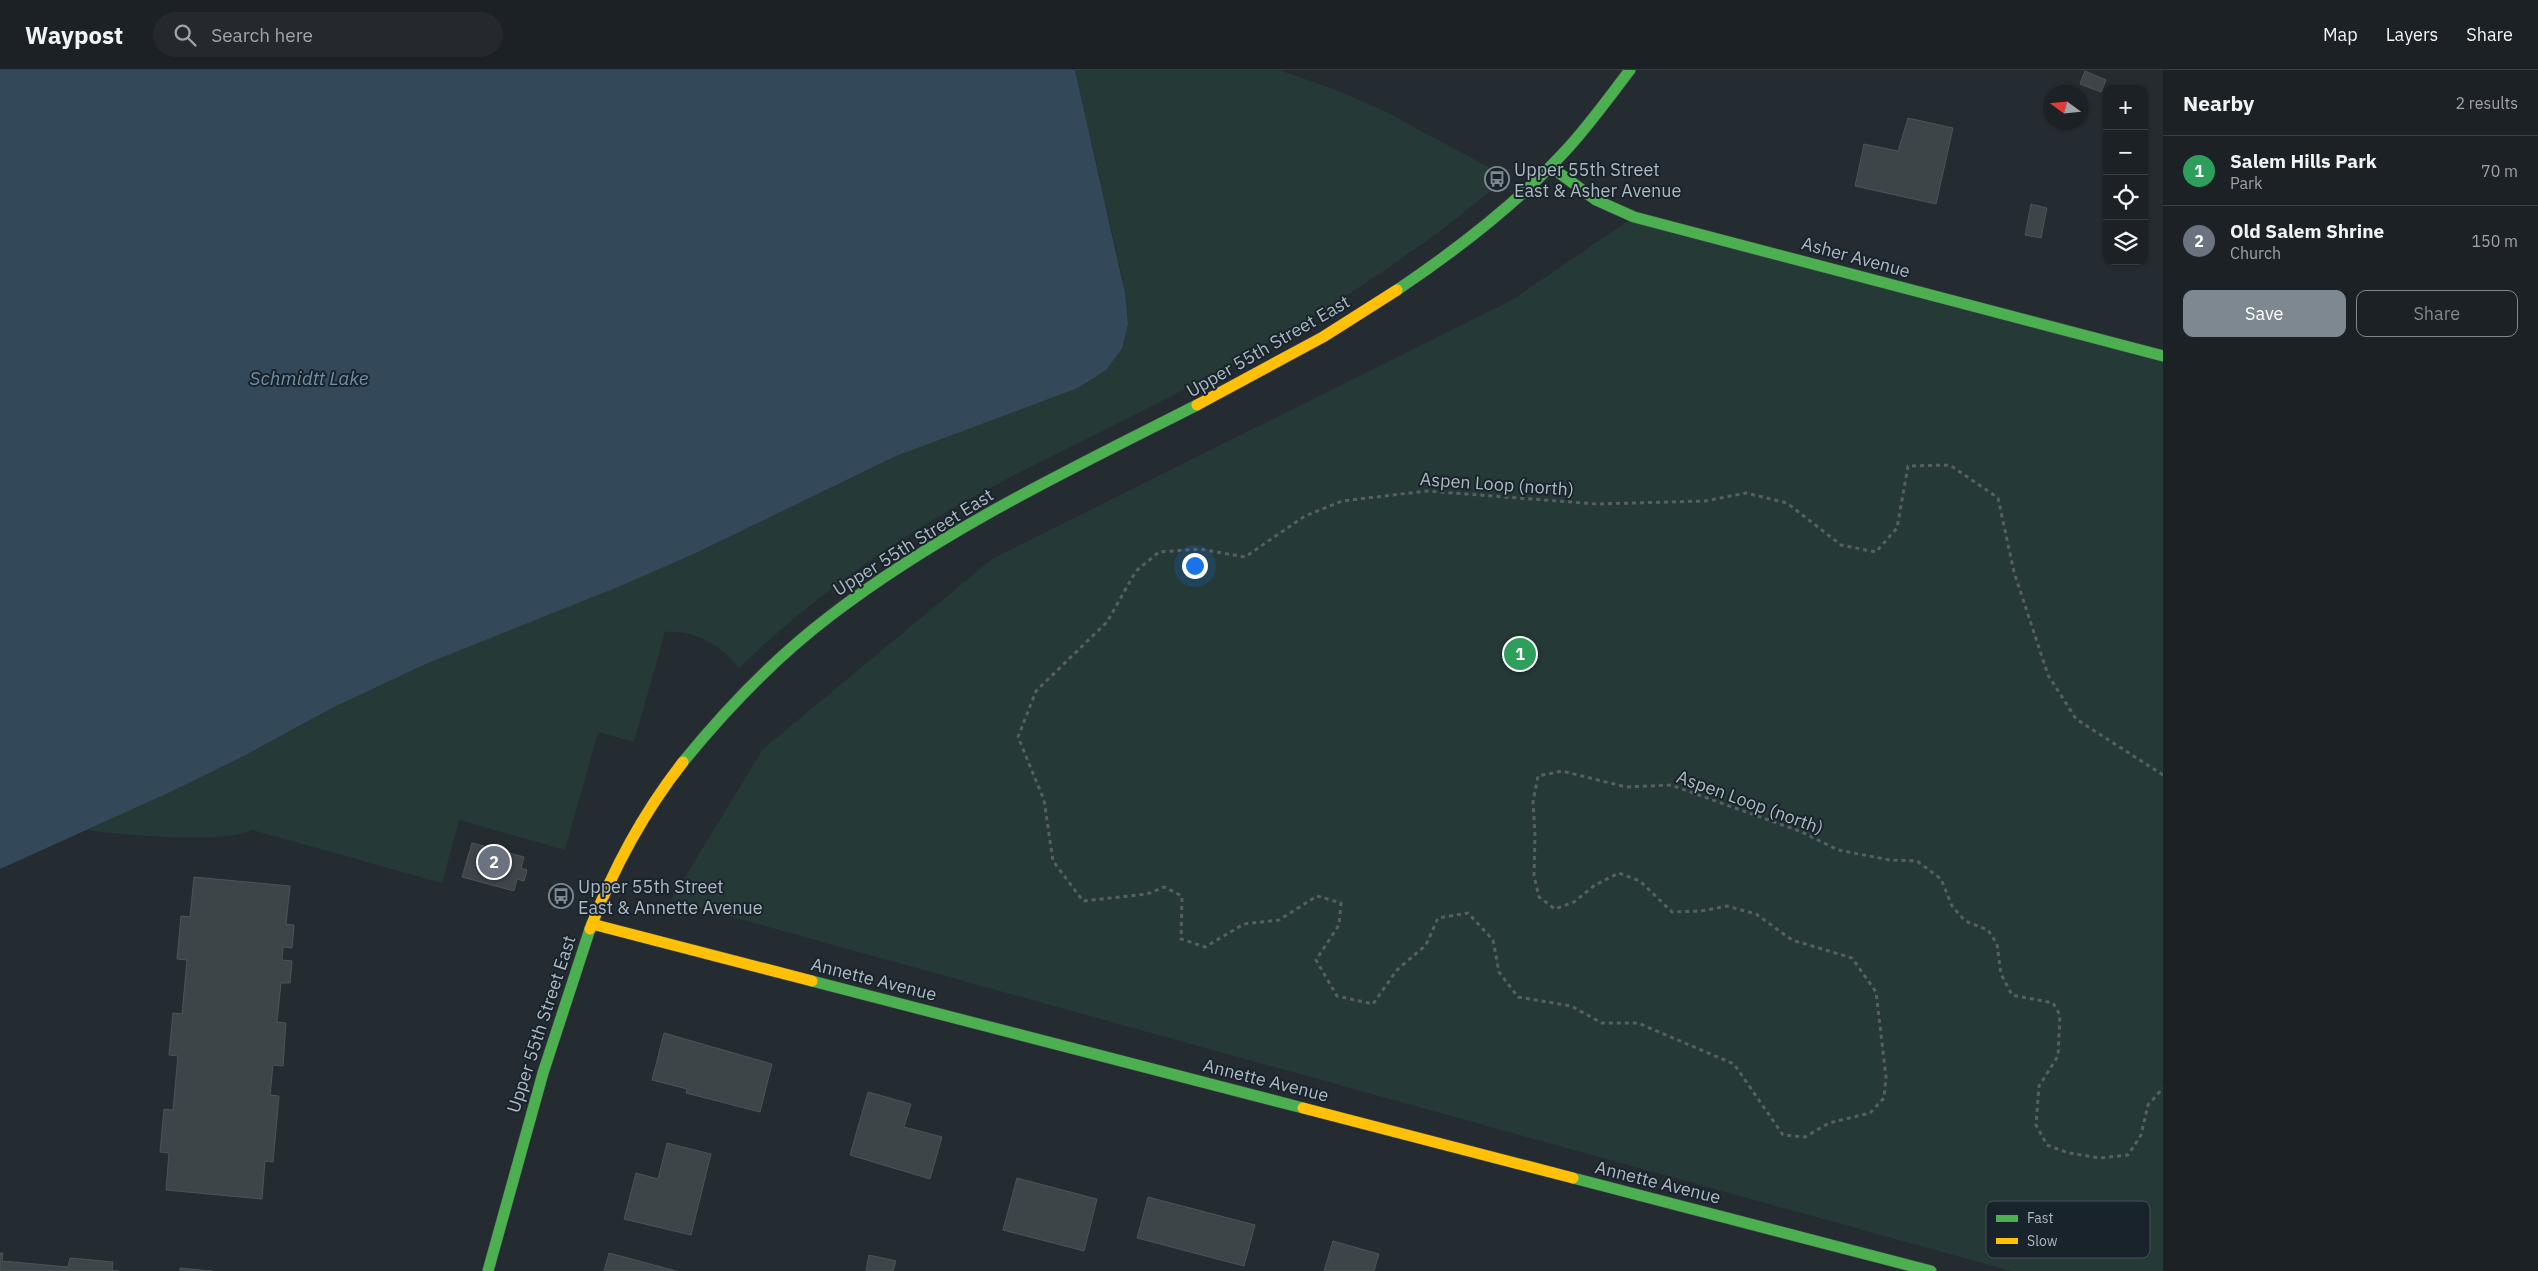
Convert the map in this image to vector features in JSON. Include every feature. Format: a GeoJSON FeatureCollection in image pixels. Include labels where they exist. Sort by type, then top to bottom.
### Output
{"type":"FeatureCollection","features":[{"type":"Feature","properties":{"kind":"street","name":"Upper 55th Street East"},"geometry":{"type":"LineString","coordinates":[[488,1271],[559,1017],[592,924],[632,838],[654,803],[684,762],[754,684],[828,617],[884,576],[994,510],[1201,404],[1352,319],[1454,248],[1551,167],[1584,129],[1630,70]]}},
{"type":"Feature","properties":{"kind":"street","name":"Asher Avenue"},"geometry":{"type":"LineString","coordinates":[[1551,167],[1596,200],[1634,217],[2163,356]]}},
{"type":"Feature","properties":{"kind":"street","name":"Annette Avenue"},"geometry":{"type":"LineString","coordinates":[[592,924],[1931,1271]]}},
{"type":"Feature","properties":{"kind":"path","name":"Aspen Loop (north)"},"geometry":{"type":"LineString","coordinates":[[2163,775],[2076,719],[2048,675],[2014,572],[1998,498],[1950,465],[1908,466],[1897,528],[1876,552],[1841,545],[1787,503],[1746,492],[1705,501],[1597,504],[1427,491],[1342,502],[1305,516],[1245,557],[1200,549],[1159,552],[1136,571],[1107,622],[1036,691],[1018,737],[1044,800],[1053,862],[1083,901],[1147,894],[1164,887],[1182,896],[1181,939],[1205,947],[1244,924],[1278,920],[1317,896],[1341,903],[1339,924],[1316,960],[1337,996],[1373,1004],[1397,970],[1426,945],[1438,918],[1468,913],[1493,940],[1499,972],[1518,996],[1570,1006],[1602,1023],[1638,1023],[1734,1064],[1783,1135],[1805,1137],[1829,1123],[1870,1113],[1884,1098],[1886,1077],[1876,992],[1852,958],[1792,940],[1756,914],[1728,906],[1701,911],[1672,912],[1640,881],[1619,873],[1595,885],[1574,902],[1555,909],[1539,897],[1534,876],[1533,802],[1538,776],[1562,771],[1626,787],[1671,785],[1802,832],[1838,850],[1890,860],[1917,860],[1941,879],[1952,906],[1965,921],[1988,930],[1997,944],[2001,974],[2012,995],[2053,1003],[2060,1015],[2058,1056],[2039,1086],[2036,1125],[2047,1144],[2069,1153],[2100,1158],[2128,1155],[2141,1135],[2148,1106],[2163,1088]]}},
{"type":"Feature","properties":{"kind":"green space"},"geometry":{"type":"Polygon","coordinates":[[[1075,70],[1279,70],[1336,90],[1384,111],[1507,177],[1468,209],[1389,268],[1307,320],[1177,393],[984,491],[918,529],[825,593],[739,668],[724,652],[706,640],[686,633],[665,632],[634,742],[598,732],[565,850],[459,820],[442,883],[252,830],[219,837],[172,837],[87,830],[242,757],[332,708],[428,663],[623,585],[696,553],[896,456],[1078,388],[1106,370],[1122,349],[1128,324],[1122,276],[1075,70]]]}},
{"type":"Feature","properties":{"kind":"green space"},"geometry":{"type":"Polygon","coordinates":[[[1634,217],[2163,356],[2163,1271],[2011,1271],[671,900],[763,749],[992,559],[1512,300],[1634,217]]]}},
{"type":"Feature","properties":{"kind":"water","name":"Schmidtt Lake"},"geometry":{"type":"Polygon","coordinates":[[[0,70],[1075,70],[1125,293],[1128,324],[1122,349],[1106,370],[1078,388],[896,456],[696,553],[623,585],[428,663],[332,708],[242,757],[168,793],[0,869],[0,70]]]}},
{"type":"Feature","properties":{"kind":"building"},"geometry":{"type":"Polygon","coordinates":[[[2085,71],[2106,80],[2101,92],[2088,87],[2088,85],[2080,84],[2085,71]]]}},
{"type":"Feature","properties":{"kind":"building"},"geometry":{"type":"Polygon","coordinates":[[[1908,118],[1953,128],[1936,204],[1855,186],[1864,144],[1898,151],[1908,118]]]}},
{"type":"Feature","properties":{"kind":"building"},"geometry":{"type":"Polygon","coordinates":[[[2031,204],[2047,208],[2041,238],[2025,235],[2031,204]]]}},
{"type":"Feature","properties":{"kind":"building"},"geometry":{"type":"Polygon","coordinates":[[[472,843],[524,857],[521,868],[527,870],[524,881],[517,879],[514,891],[462,877],[472,843]]]}},
{"type":"Feature","properties":{"kind":"building"},"geometry":{"type":"Polygon","coordinates":[[[194,877],[290,886],[286,924],[294,925],[292,948],[283,947],[282,960],[292,961],[290,983],[281,983],[277,1022],[286,1023],[283,1066],[273,1065],[270,1095],[279,1096],[273,1162],[265,1161],[262,1199],[166,1190],[169,1153],[160,1152],[164,1109],[173,1110],[178,1056],[169,1055],[173,1013],[182,1014],[187,960],[177,959],[181,916],[190,917],[194,877]]]}},
{"type":"Feature","properties":{"kind":"building"},"geometry":{"type":"Polygon","coordinates":[[[664,1033],[772,1064],[760,1112],[686,1093],[687,1089],[652,1080],[664,1033]]]}},
{"type":"Feature","properties":{"kind":"building"},"geometry":{"type":"Polygon","coordinates":[[[868,1092],[911,1104],[904,1127],[942,1137],[930,1179],[850,1155],[868,1092]]]}},
{"type":"Feature","properties":{"kind":"building"},"geometry":{"type":"Polygon","coordinates":[[[667,1143],[711,1154],[691,1235],[624,1219],[636,1173],[658,1179],[667,1143]]]}},
{"type":"Feature","properties":{"kind":"building"},"geometry":{"type":"Polygon","coordinates":[[[1017,1178],[1097,1199],[1084,1251],[1003,1230],[1017,1178]]]}},
{"type":"Feature","properties":{"kind":"building"},"geometry":{"type":"Polygon","coordinates":[[[1148,1197],[1255,1225],[1244,1266],[1137,1238],[1148,1197]]]}},
{"type":"Feature","properties":{"kind":"building"},"geometry":{"type":"Polygon","coordinates":[[[1333,1241],[1379,1254],[1374,1271],[1324,1271],[1333,1241]]]}},
{"type":"Feature","properties":{"kind":"building"},"geometry":{"type":"Polygon","coordinates":[[[0,1253],[3,1253],[2,1261],[68,1267],[70,1258],[113,1262],[112,1270],[119,1271],[0,1271],[0,1253]]]}},
{"type":"Feature","properties":{"kind":"building"},"geometry":{"type":"Polygon","coordinates":[[[609,1253],[676,1271],[604,1271],[609,1253]]]}},
{"type":"Feature","properties":{"kind":"building"},"geometry":{"type":"Polygon","coordinates":[[[869,1255],[896,1261],[893,1271],[866,1271],[869,1255]]]}},
{"type":"Feature","properties":{"kind":"building"},"geometry":{"type":"Polygon","coordinates":[[[180,1268],[212,1271],[180,1271],[180,1268]]]}},
{"type":"Feature","properties":{"kind":"traffic: fast"},"geometry":{"type":"LineString","coordinates":[[1397,290],[1465,242],[1529,188],[1576,139],[1630,70]]}},
{"type":"Feature","properties":{"kind":"traffic: fast"},"geometry":{"type":"LineString","coordinates":[[1551,167],[1596,200],[1634,217],[2163,356]]}},
{"type":"Feature","properties":{"kind":"traffic: fast"},"geometry":{"type":"LineString","coordinates":[[683,762],[716,723],[790,649],[830,616],[873,585],[962,528],[1008,502],[1197,405]]}},
{"type":"Feature","properties":{"kind":"traffic: fast"},"geometry":{"type":"LineString","coordinates":[[488,1271],[543,1073],[590,929]]}},
{"type":"Feature","properties":{"kind":"traffic: fast"},"geometry":{"type":"LineString","coordinates":[[812,981],[1303,1108]]}},
{"type":"Feature","properties":{"kind":"traffic: fast"},"geometry":{"type":"LineString","coordinates":[[1573,1178],[1931,1271]]}},
{"type":"Feature","properties":{"kind":"traffic: slow"},"geometry":{"type":"LineString","coordinates":[[1197,405],[1323,337],[1397,290]]}},
{"type":"Feature","properties":{"kind":"traffic: slow"},"geometry":{"type":"LineString","coordinates":[[590,929],[630,842],[668,781],[683,762]]}},
{"type":"Feature","properties":{"kind":"traffic: slow"},"geometry":{"type":"LineString","coordinates":[[592,924],[812,981]]}},
{"type":"Feature","properties":{"kind":"traffic: slow"},"geometry":{"type":"LineString","coordinates":[[1303,1108],[1573,1178]]}},
{"type":"Feature","properties":{"kind":"place","name":"Upper 55th Street East & Asher Avenue"},"geometry":{"type":"Point","coordinates":[1497,179]}},
{"type":"Feature","properties":{"kind":"place","name":"Salem Hills Park"},"geometry":{"type":"Point","coordinates":[1520,654]}},
{"type":"Feature","properties":{"kind":"place","name":"Old Salem Shrine"},"geometry":{"type":"Point","coordinates":[494,862]}},
{"type":"Feature","properties":{"kind":"place","name":"Upper 55th Street East & Annette Avenue"},"geometry":{"type":"Point","coordinates":[561,896]}}]}
